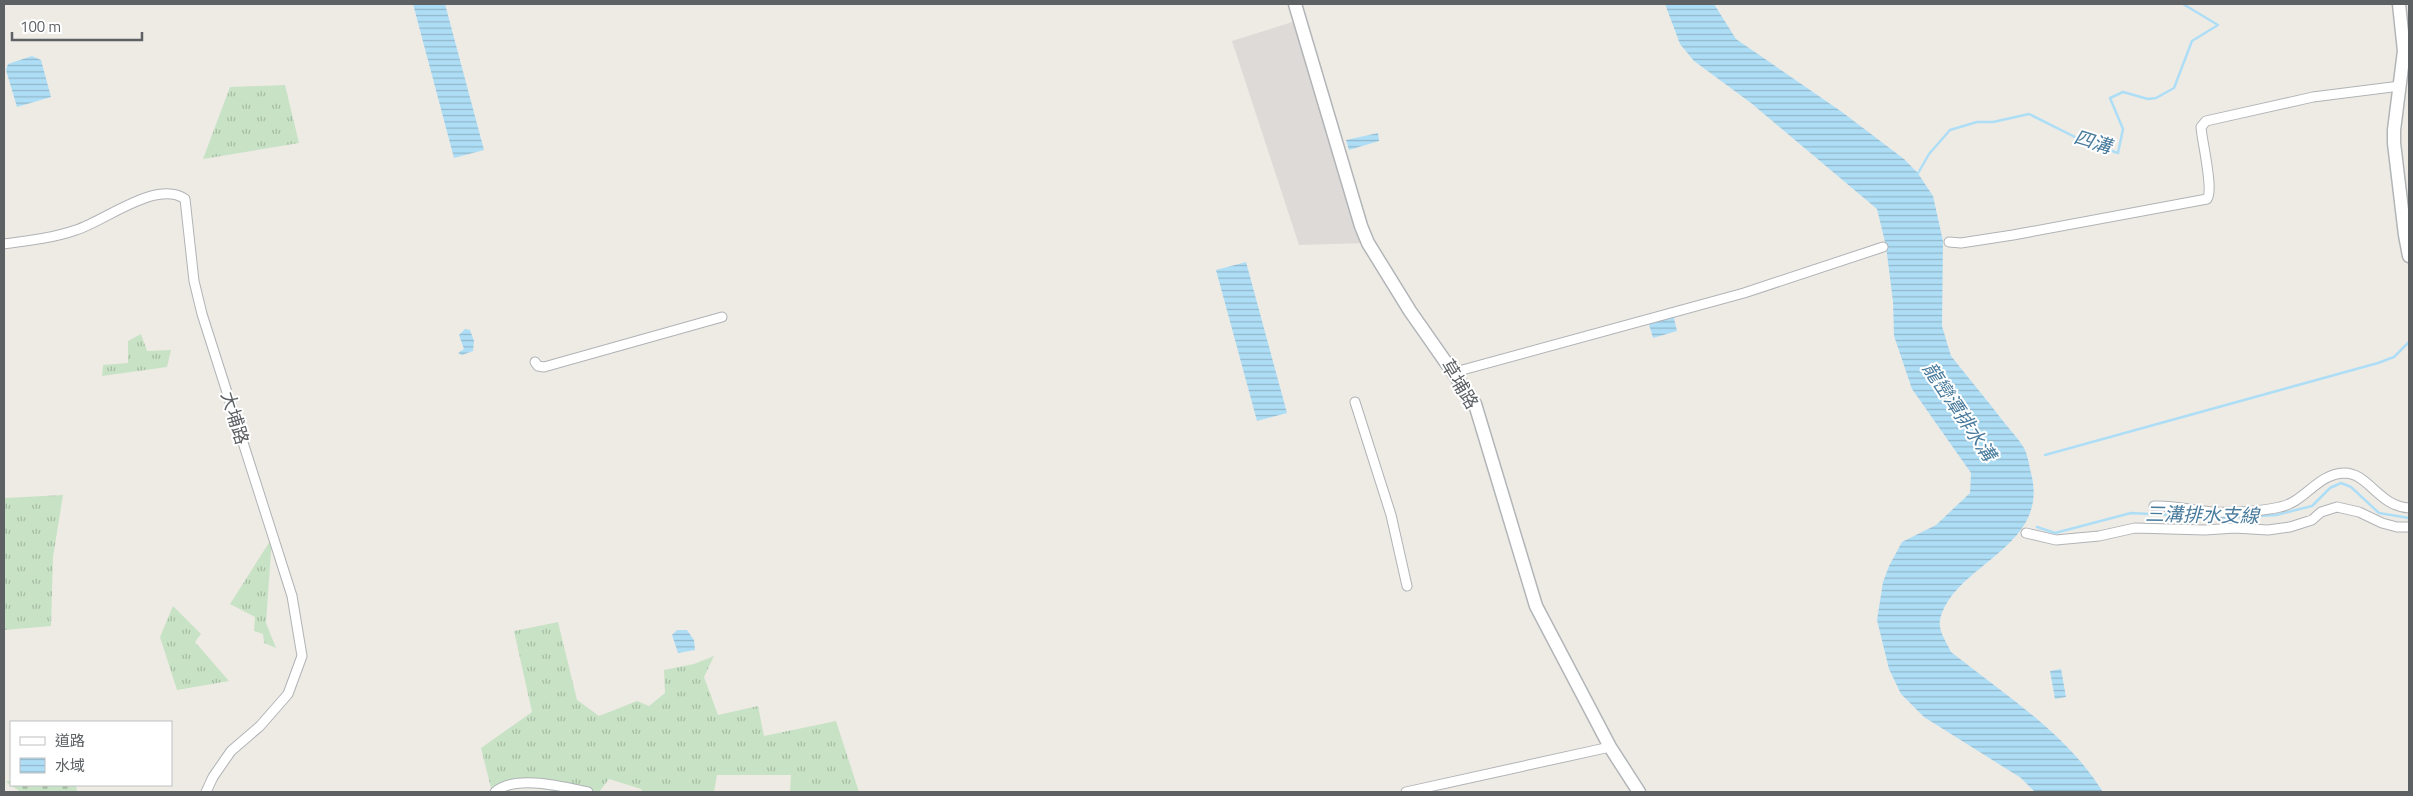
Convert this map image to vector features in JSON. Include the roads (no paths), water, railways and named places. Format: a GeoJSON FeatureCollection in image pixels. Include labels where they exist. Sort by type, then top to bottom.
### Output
{"type":"FeatureCollection","features":[{"type":"Feature","properties":{"kind":"street","name":"草埔路"},"geometry":{"type":"LineString","coordinates":[[1295,4],[1361,226],[1368,243],[1410,311],[1475,404],[1536,606],[1610,748],[1639,792]]}},
{"type":"Feature","properties":{"kind":"street"},"geometry":{"type":"LineString","coordinates":[[2399,4],[2404,51],[2394,143],[2409,256]]}},
{"type":"Feature","properties":{"kind":"street"},"geometry":{"type":"LineString","coordinates":[[1949,242],[1961,244],[2207,199],[2210,188],[2202,146],[2201,127],[2206,121],[2313,97],[2400,86]]}},
{"type":"Feature","properties":{"kind":"street","name":"大埔路"},"geometry":{"type":"LineString","coordinates":[[4,244],[76,230],[147,197],[167,192],[179,194],[186,199],[194,281],[202,314],[292,596],[302,656],[288,694],[260,726],[230,751],[212,777],[206,792]]}},
{"type":"Feature","properties":{"kind":"street"},"geometry":{"type":"LineString","coordinates":[[1454,372],[1744,293],[1883,247]]}},
{"type":"Feature","properties":{"kind":"street"},"geometry":{"type":"LineString","coordinates":[[536,362],[538,366],[544,367],[722,317]]}},
{"type":"Feature","properties":{"kind":"street"},"geometry":{"type":"LineString","coordinates":[[1355,402],[1391,515],[1407,586]]}},
{"type":"Feature","properties":{"kind":"street"},"geometry":{"type":"LineString","coordinates":[[2154,506],[2216,512],[2281,507],[2300,498],[2319,482],[2330,476],[2344,473],[2357,476],[2388,503],[2409,508]]}},
{"type":"Feature","properties":{"kind":"street"},"geometry":{"type":"LineString","coordinates":[[2026,533],[2056,540],[2099,536],[2135,528],[2205,530],[2235,528],[2268,530],[2290,527],[2312,520],[2321,512],[2337,507],[2359,512],[2382,524],[2397,528],[2409,527]]}},
{"type":"Feature","properties":{"kind":"street"},"geometry":{"type":"LineString","coordinates":[[1406,792],[1610,748]]}},
{"type":"Feature","properties":{"kind":"street"},"geometry":{"type":"LineString","coordinates":[[495,792],[500,788],[523,783],[559,786],[588,792]]}},
{"type":"Feature","properties":{"kind":"water"},"geometry":{"type":"Polygon","coordinates":[[[413,4],[445,4],[484,150],[454,158],[413,4]]]}},
{"type":"Feature","properties":{"kind":"water","name":"龍巒潭排水溝"},"geometry":{"type":"Polygon","coordinates":[[[1665,4],[1714,4],[1736,39],[1842,112],[1904,159],[1917,172],[1933,196],[1943,241],[1942,326],[1951,356],[2024,448],[2031,473],[2033,499],[2027,520],[2014,538],[1963,584],[1948,601],[1940,620],[1940,628],[1951,652],[2053,733],[2088,771],[2103,792],[2035,792],[2021,778],[1924,717],[1901,694],[1889,669],[1877,620],[1883,582],[1902,542],[1936,525],[1970,493],[1971,473],[1912,389],[1894,336],[1893,302],[1886,246],[1877,209],[1751,103],[1694,61],[1680,44],[1665,4]]]}},
{"type":"Feature","properties":{"kind":"water"},"geometry":{"type":"Polygon","coordinates":[[[32,56],[41,60],[51,97],[17,107],[6,70],[8,64],[32,56]]]}},
{"type":"Feature","properties":{"kind":"water"},"geometry":{"type":"Polygon","coordinates":[[[1378,133],[1379,141],[1349,150],[1346,140],[1378,133]]]}},
{"type":"Feature","properties":{"kind":"water"},"geometry":{"type":"Polygon","coordinates":[[[1246,262],[1287,413],[1257,421],[1216,270],[1246,262]]]}},
{"type":"Feature","properties":{"kind":"water"},"geometry":{"type":"Polygon","coordinates":[[[1673,314],[1677,331],[1653,338],[1648,321],[1673,314]]]}},
{"type":"Feature","properties":{"kind":"water"},"geometry":{"type":"Polygon","coordinates":[[[465,329],[470,330],[474,341],[473,351],[462,355],[458,353],[464,349],[459,335],[465,329]]]}},
{"type":"Feature","properties":{"kind":"water"},"geometry":{"type":"Polygon","coordinates":[[[677,630],[687,630],[694,640],[695,650],[678,653],[672,635],[677,630]]]}},
{"type":"Feature","properties":{"kind":"water"},"geometry":{"type":"Polygon","coordinates":[[[2061,669],[2066,697],[2055,699],[2050,671],[2061,669]]]}},
{"type":"Feature","properties":{"kind":"waterway","name":"四溝"},"geometry":{"type":"LineString","coordinates":[[1917,175],[1929,154],[1950,130],[1977,122],[1993,122],[2029,114],[2083,141],[2118,153],[2123,129],[2110,98],[2123,92],[2148,99],[2156,98],[2174,88],[2192,41],[2218,25],[2183,4]]}},
{"type":"Feature","properties":{"kind":"waterway"},"geometry":{"type":"LineString","coordinates":[[2045,455],[2378,363],[2394,357],[2409,342]]}},
{"type":"Feature","properties":{"kind":"waterway","name":"三溝排水支線"},"geometry":{"type":"LineString","coordinates":[[2037,527],[2055,533],[2131,513],[2224,518],[2276,515],[2312,506],[2330,488],[2341,483],[2351,487],[2379,513],[2409,518]]}}]}
